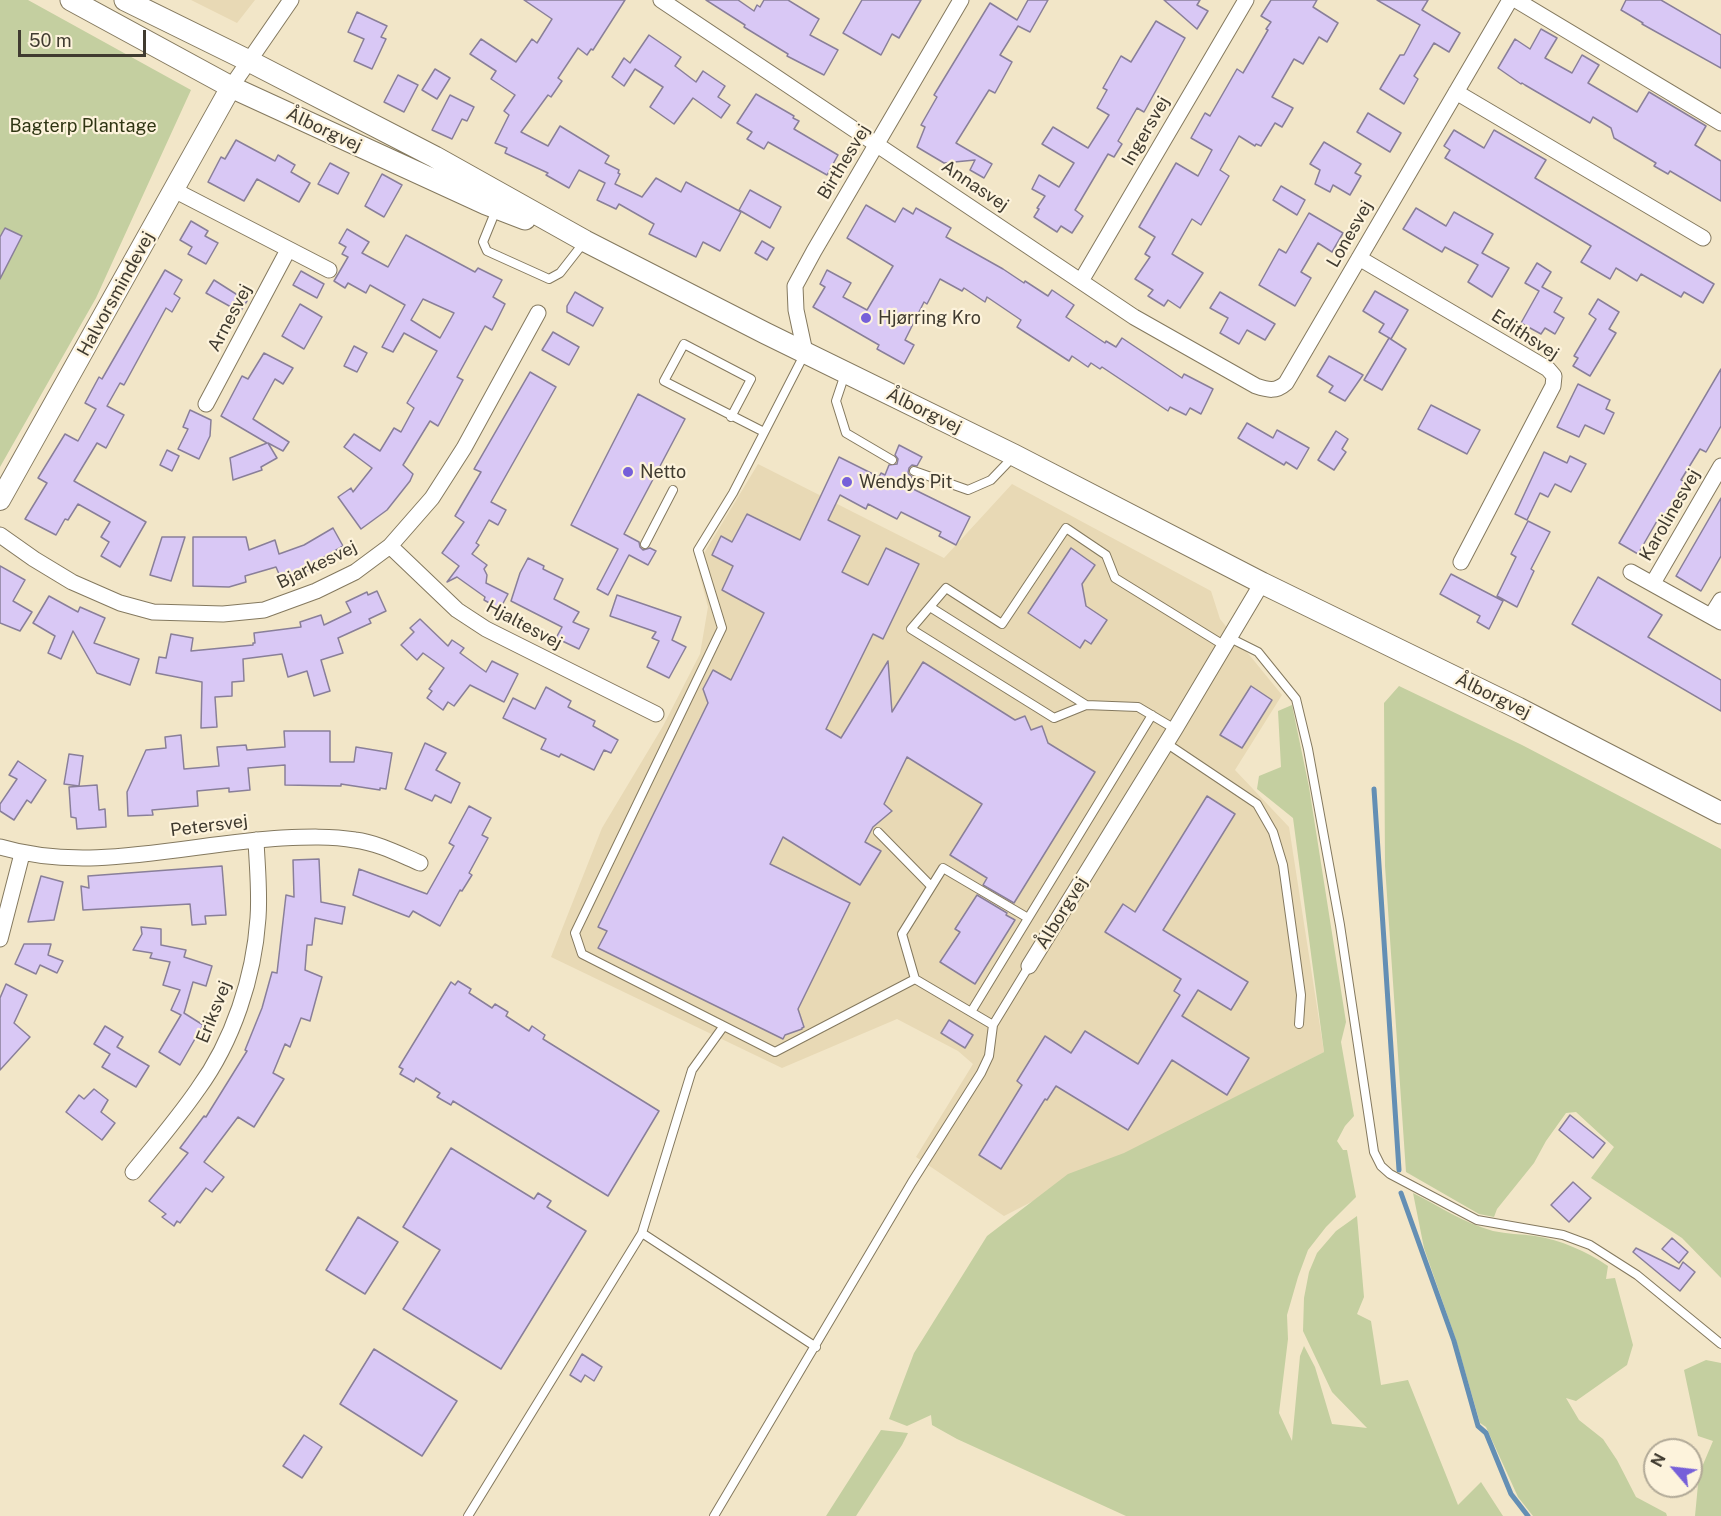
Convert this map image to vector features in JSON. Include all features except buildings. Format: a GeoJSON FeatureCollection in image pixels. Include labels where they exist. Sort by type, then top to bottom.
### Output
{"type":"FeatureCollection","features":[{"type":"Feature","properties":{"kind":"main road","name":"Ålborgvej"},"geometry":{"type":"LineString","coordinates":[[71,0],[231,87],[500,202],[585,241],[1014,455],[1262,583],[1518,708],[1721,813]]}},
{"type":"Feature","properties":{"kind":"main road","name":"Ålborgvej"},"geometry":{"type":"LineString","coordinates":[[125,0],[435,157],[500,202]]}},
{"type":"Feature","properties":{"kind":"street"},"geometry":{"type":"LineString","coordinates":[[231,87],[291,0]]}},
{"type":"Feature","properties":{"kind":"street","name":"Annasvej"},"geometry":{"type":"LineString","coordinates":[[661,0],[1134,317],[1256,386],[1274,390]]}},
{"type":"Feature","properties":{"kind":"street","name":"Birthesvej"},"geometry":{"type":"LineString","coordinates":[[805,352],[796,310],[795,286],[961,0]]}},
{"type":"Feature","properties":{"kind":"street","name":"Ingersvej"},"geometry":{"type":"LineString","coordinates":[[1081,281],[1246,0]]}},
{"type":"Feature","properties":{"kind":"street","name":"Lonesvej"},"geometry":{"type":"LineString","coordinates":[[1274,390],[1286,383],[1510,0]]}},
{"type":"Feature","properties":{"kind":"street"},"geometry":{"type":"LineString","coordinates":[[1516,0],[1721,123]]}},
{"type":"Feature","properties":{"kind":"street","name":"Halvorsmindevej"},"geometry":{"type":"LineString","coordinates":[[0,500],[231,87]]}},
{"type":"Feature","properties":{"kind":"street"},"geometry":{"type":"LineString","coordinates":[[1456,92],[1704,238]]}},
{"type":"Feature","properties":{"kind":"street"},"geometry":{"type":"LineString","coordinates":[[174,190],[329,270]]}},
{"type":"Feature","properties":{"kind":"street","name":"Arnesvej"},"geometry":{"type":"LineString","coordinates":[[206,404],[288,250]]}},
{"type":"Feature","properties":{"kind":"street","name":"Edithsvej"},"geometry":{"type":"LineString","coordinates":[[1359,258],[1548,369],[1554,376],[1553,386],[1461,562]]}},
{"type":"Feature","properties":{"kind":"street","name":"Bjarkesvej"},"geometry":{"type":"LineString","coordinates":[[0,535],[72,582],[120,603],[153,612],[223,614],[264,610],[316,591],[355,572],[390,546],[432,498],[464,448],[538,313]]}},
{"type":"Feature","properties":{"kind":"street","name":"Karolinesvej"},"geometry":{"type":"LineString","coordinates":[[1653,584],[1721,466]]}},
{"type":"Feature","properties":{"kind":"street","name":"Hjaltesvej"},"geometry":{"type":"LineString","coordinates":[[390,546],[457,610],[486,629],[656,714]]}},
{"type":"Feature","properties":{"kind":"street","name":"Karolinesvej"},"geometry":{"type":"LineString","coordinates":[[1631,572],[1716,619],[1721,600]]}},
{"type":"Feature","properties":{"kind":"street","name":"Ålborgvej"},"geometry":{"type":"LineString","coordinates":[[1029,966],[1262,583]]}},
{"type":"Feature","properties":{"kind":"street","name":"Petersvej"},"geometry":{"type":"LineString","coordinates":[[0,847],[22,854],[74,858],[146,854],[256,840],[315,837],[356,840],[388,849],[420,863]]}},
{"type":"Feature","properties":{"kind":"street","name":"Eriksvej"},"geometry":{"type":"LineString","coordinates":[[133,1172],[200,1088],[222,1048],[240,1006],[252,962],[258,917],[256,840]]}},
{"type":"Feature","properties":{"kind":"street"},"geometry":{"type":"LineString","coordinates":[[0,939],[22,854]]}},
{"type":"Feature","properties":{"kind":"lane"},"geometry":{"type":"LineString","coordinates":[[500,202],[483,242],[487,251],[549,279],[560,273],[585,241]]}},
{"type":"Feature","properties":{"kind":"lane"},"geometry":{"type":"LineString","coordinates":[[731,417],[751,379],[684,344],[664,381],[731,417],[764,432]]}},
{"type":"Feature","properties":{"kind":"lane"},"geometry":{"type":"LineString","coordinates":[[805,352],[733,493],[698,550],[722,628],[575,933],[582,954],[775,1052],[915,979]]}},
{"type":"Feature","properties":{"kind":"lane"},"geometry":{"type":"LineString","coordinates":[[846,372],[836,400],[846,433],[892,460]]}},
{"type":"Feature","properties":{"kind":"lane"},"geometry":{"type":"LineString","coordinates":[[914,471],[968,490],[991,480],[1014,455]]}},
{"type":"Feature","properties":{"kind":"lane"},"geometry":{"type":"LineString","coordinates":[[645,544],[673,490]]}},
{"type":"Feature","properties":{"kind":"lane"},"geometry":{"type":"LineString","coordinates":[[1175,729],[1138,707],[1086,705],[1054,718],[911,629],[946,588],[1002,624],[1066,528],[1106,555],[1115,578],[1228,642],[1258,652],[1296,699],[1308,749],[1340,926],[1374,1152],[1381,1166],[1390,1174],[1477,1220],[1563,1235],[1590,1245],[1637,1275],[1721,1344]]}},
{"type":"Feature","properties":{"kind":"lane"},"geometry":{"type":"LineString","coordinates":[[930,607],[1086,705]]}},
{"type":"Feature","properties":{"kind":"lane"},"geometry":{"type":"LineString","coordinates":[[971,1012],[1152,715]]}},
{"type":"Feature","properties":{"kind":"lane"},"geometry":{"type":"LineString","coordinates":[[1166,743],[1257,804],[1273,832],[1283,866],[1300,995],[1299,1024]]}},
{"type":"Feature","properties":{"kind":"lane"},"geometry":{"type":"LineString","coordinates":[[878,832],[932,886]]}},
{"type":"Feature","properties":{"kind":"lane"},"geometry":{"type":"LineString","coordinates":[[993,1025],[915,979],[902,934],[942,868],[1028,918]]}},
{"type":"Feature","properties":{"kind":"lane"},"geometry":{"type":"LineString","coordinates":[[714,1516],[912,1182],[981,1073],[988,1056],[993,1025],[1029,966]]}},
{"type":"Feature","properties":{"kind":"lane"},"geometry":{"type":"LineString","coordinates":[[468,1516],[642,1233],[692,1070],[723,1027]]}},
{"type":"Feature","properties":{"kind":"lane"},"geometry":{"type":"LineString","coordinates":[[642,1233],[816,1347]]}},
{"type":"Feature","properties":{"kind":"shaded area"},"geometry":{"type":"Polygon","coordinates":[[[191,0],[255,0],[237,23],[191,0]]]}},
{"type":"Feature","properties":{"kind":"shaded area"},"geometry":{"type":"Polygon","coordinates":[[[758,464],[944,558],[1012,484],[1211,591],[1220,619],[1282,695],[1235,770],[1289,827],[1324,1052],[1004,1216],[916,1157],[973,1064],[958,1051],[897,1019],[782,1068],[551,957],[602,828],[663,726],[700,654],[708,607],[697,565],[758,464]]]}},
{"type":"Feature","properties":{"kind":"green space","name":"Bagterp Plantage"},"geometry":{"type":"Polygon","coordinates":[[[0,0],[28,0],[191,90],[96,298],[0,467],[0,0]]]}},
{"type":"Feature","properties":{"kind":"green space"},"geometry":{"type":"Polygon","coordinates":[[[1399,686],[1522,745],[1721,849],[1721,1278],[1682,1238],[1591,1178],[1614,1147],[1576,1112],[1566,1113],[1534,1163],[1497,1209],[1494,1217],[1479,1214],[1406,1172],[1385,866],[1384,703],[1399,686]]]}},
{"type":"Feature","properties":{"kind":"green space"},"geometry":{"type":"Polygon","coordinates":[[[1292,705],[1309,787],[1346,1022],[1341,1042],[1354,1116],[1345,1126],[1337,1141],[1343,1150],[1347,1150],[1356,1197],[1326,1227],[1308,1250],[1298,1277],[1287,1315],[1288,1339],[1279,1413],[1292,1441],[1300,1356],[1304,1346],[1315,1367],[1332,1424],[1367,1428],[1332,1392],[1303,1331],[1304,1298],[1309,1272],[1317,1253],[1336,1231],[1357,1216],[1364,1297],[1357,1314],[1371,1321],[1381,1385],[1408,1380],[1458,1505],[1481,1482],[1503,1516],[1126,1516],[957,1439],[932,1425],[931,1415],[907,1426],[889,1419],[914,1353],[987,1236],[1068,1174],[1124,1153],[1324,1052],[1293,818],[1257,789],[1259,776],[1281,767],[1278,711],[1292,705]]]}},
{"type":"Feature","properties":{"kind":"green space"},"geometry":{"type":"Polygon","coordinates":[[[1413,1193],[1482,1228],[1564,1243],[1608,1266],[1606,1279],[1615,1278],[1633,1345],[1627,1365],[1576,1401],[1566,1398],[1579,1420],[1603,1439],[1636,1497],[1666,1513],[1667,1516],[1533,1516],[1518,1497],[1486,1427],[1480,1423],[1456,1340],[1424,1248],[1413,1193]]]}},
{"type":"Feature","properties":{"kind":"green space"},"geometry":{"type":"Polygon","coordinates":[[[1706,1360],[1721,1363],[1721,1516],[1695,1516],[1697,1498],[1703,1498],[1703,1465],[1713,1441],[1698,1436],[1684,1370],[1706,1360]]]}},
{"type":"Feature","properties":{"kind":"green space"},"geometry":{"type":"Polygon","coordinates":[[[881,1430],[908,1433],[856,1516],[826,1516],[881,1430]]]}},
{"type":"Feature","properties":{"kind":"waterway"},"geometry":{"type":"LineString","coordinates":[[1374,789],[1399,1170]]}},
{"type":"Feature","properties":{"kind":"waterway"},"geometry":{"type":"LineString","coordinates":[[1401,1193],[1454,1341],[1478,1426],[1486,1433],[1511,1494],[1528,1516]]}},
{"type":"Feature","properties":{"kind":"place","name":"Hjørring Kro"},"geometry":{"type":"Point","coordinates":[866,318]}},
{"type":"Feature","properties":{"kind":"place","name":"Netto"},"geometry":{"type":"Point","coordinates":[628,472]}},
{"type":"Feature","properties":{"kind":"place","name":"Wendys Pit"},"geometry":{"type":"Point","coordinates":[847,482]}}]}
